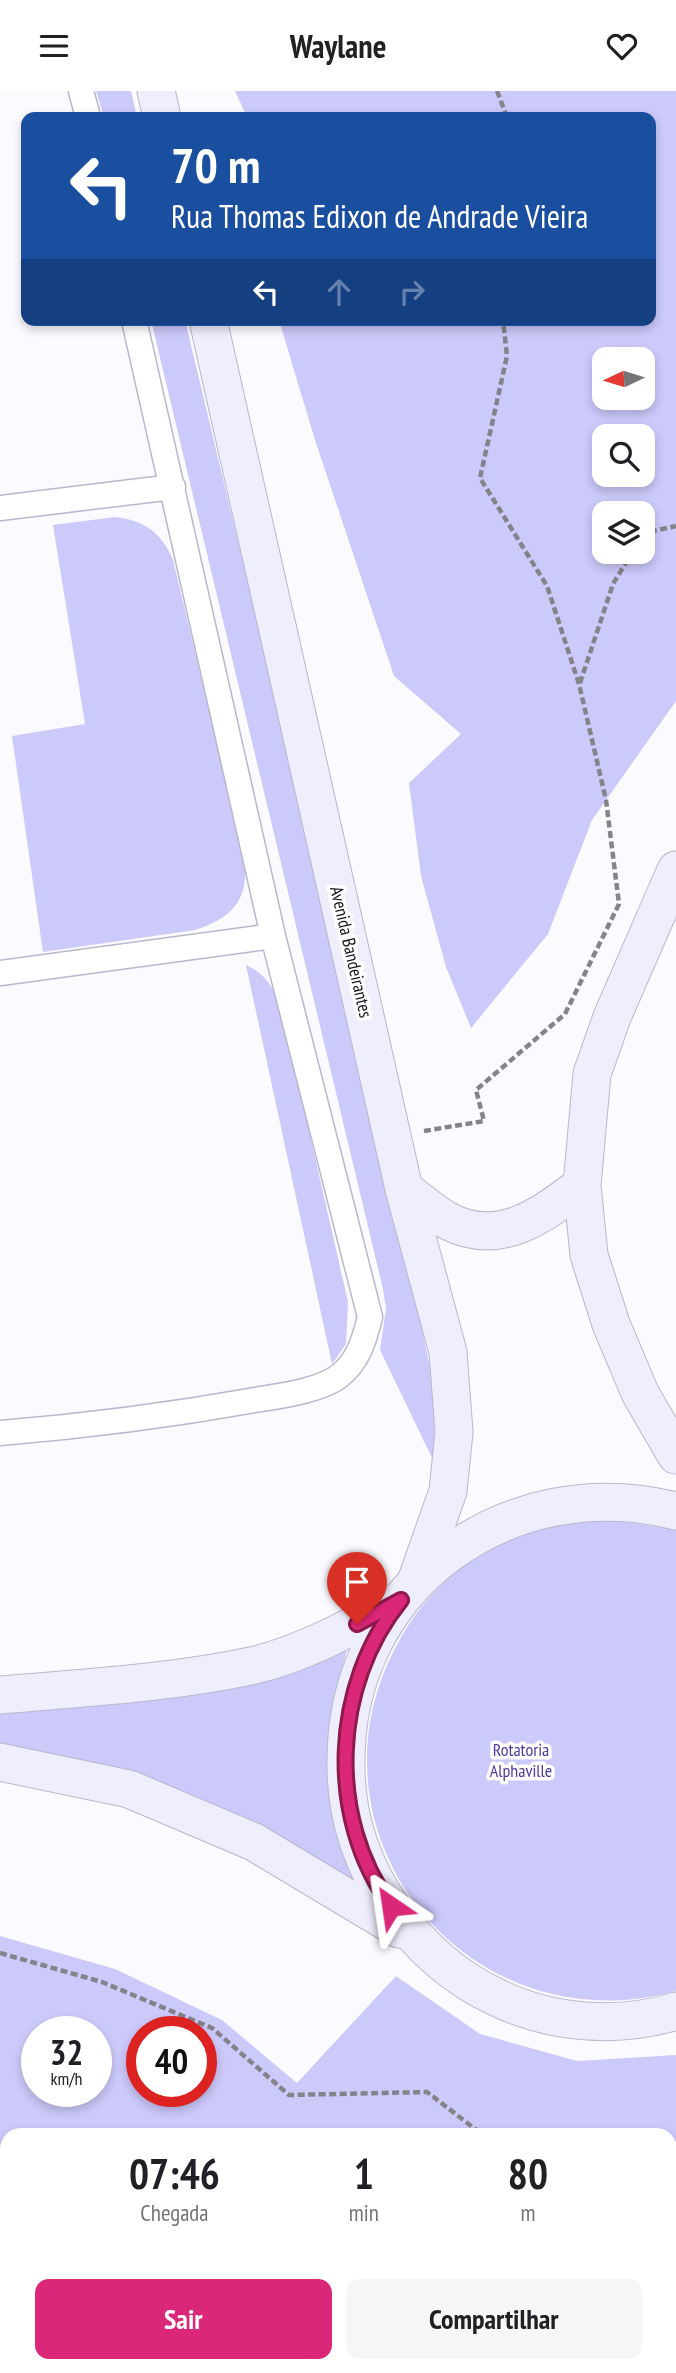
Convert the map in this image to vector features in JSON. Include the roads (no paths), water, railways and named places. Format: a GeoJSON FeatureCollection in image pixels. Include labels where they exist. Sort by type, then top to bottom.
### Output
{"type":"FeatureCollection","features":[{"type":"Feature","properties":{"kind":"street"},"geometry":{"type":"LineString","coordinates":[[81,91],[87,112]]}},
{"type":"Feature","properties":{"kind":"street"},"geometry":{"type":"LineString","coordinates":[[156,91],[161,112]]}},
{"type":"Feature","properties":{"kind":"street"},"geometry":{"type":"LineString","coordinates":[[0,1433],[84,1426],[294,1393],[337,1378],[362,1350],[370,1317],[273,936],[135,326]]}},
{"type":"Feature","properties":{"kind":"street","name":"Avenida Bandeirantes"},"geometry":{"type":"LineString","coordinates":[[209,326],[404,1189],[448,1352],[454,1432],[448,1491],[409,1591]]}},
{"type":"Feature","properties":{"kind":"street"},"geometry":{"type":"LineString","coordinates":[[0,508],[173,487]]}},
{"type":"Feature","properties":{"kind":"street"},"geometry":{"type":"LineString","coordinates":[[676,870],[612,1017],[592,1074],[582,1185],[589,1255],[611,1324],[640,1393],[676,1455]]}},
{"type":"Feature","properties":{"kind":"street"},"geometry":{"type":"LineString","coordinates":[[0,973],[273,936]]}},
{"type":"Feature","properties":{"kind":"street"},"geometry":{"type":"LineString","coordinates":[[404,1189],[448,1221],[476,1230],[513,1228],[536,1220],[582,1185]]}},
{"type":"Feature","properties":{"kind":"street"},"geometry":{"type":"LineString","coordinates":[[0,1695],[106,1686],[257,1664],[334,1636],[409,1591],[466,1541],[495,1525],[533,1511],[569,1503],[609,1501],[676,1511]]}},
{"type":"Feature","properties":{"kind":"street"},"geometry":{"type":"LineString","coordinates":[[409,1591],[376,1638],[358,1683],[348,1721],[346,1779],[354,1828],[366,1863],[380,1891],[413,1937]]}},
{"type":"Feature","properties":{"kind":"street"},"geometry":{"type":"LineString","coordinates":[[0,1762],[142,1795],[254,1842],[413,1937],[450,1971],[475,1987],[528,2010],[557,2017],[605,2022],[676,2011]]}},
{"type":"Feature","properties":{"kind":"park label","name":"Rotatoria Alphaville"},"geometry":{"type":"Point","coordinates":[521,1760]}}]}
